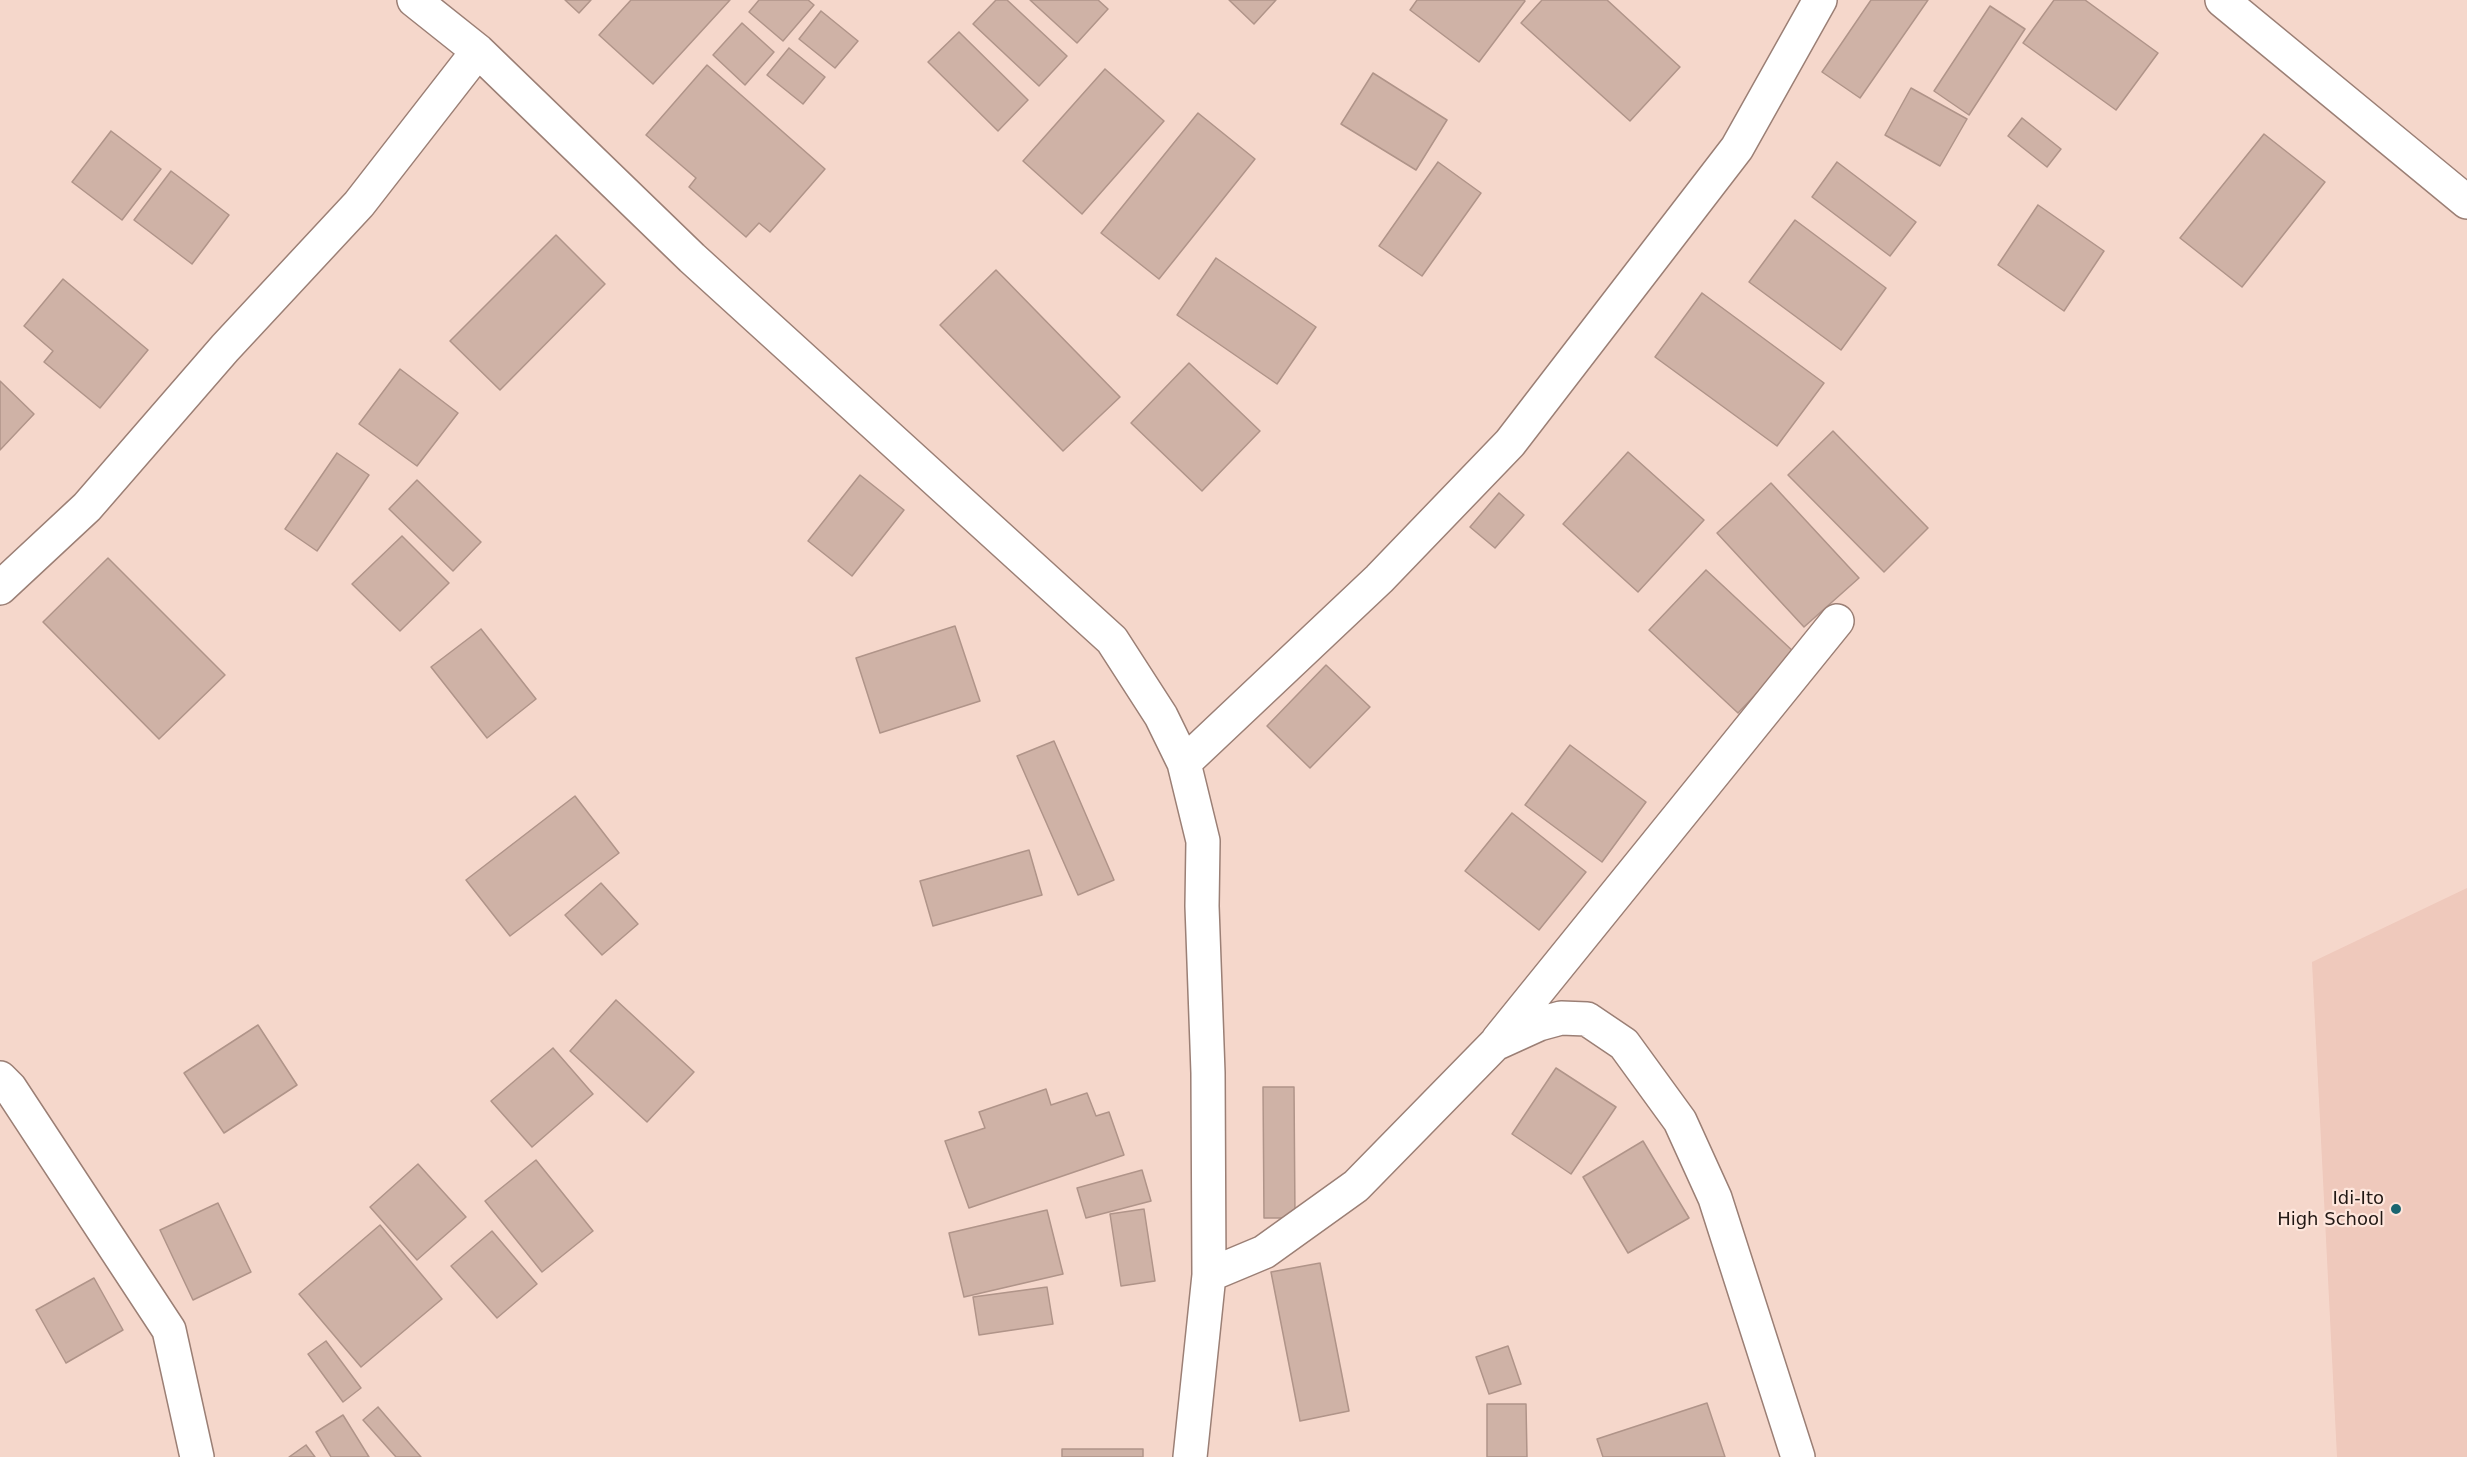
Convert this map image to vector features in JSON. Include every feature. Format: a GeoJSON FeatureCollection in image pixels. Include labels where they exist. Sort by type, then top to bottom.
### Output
{"type":"FeatureCollection","features":[{"type":"Feature","properties":{"kind":"street"},"geometry":{"type":"LineString","coordinates":[[414,0],[478,51],[692,258],[1113,640],[1161,716],[1184,763],[1203,842],[1202,906],[1208,1073],[1209,1275],[1190,1457]]}},
{"type":"Feature","properties":{"kind":"street"},"geometry":{"type":"LineString","coordinates":[[1184,763],[1380,579],[1510,443],[1737,148],[1820,0]]}},
{"type":"Feature","properties":{"kind":"street"},"geometry":{"type":"LineString","coordinates":[[2222,0],[2467,202]]}},
{"type":"Feature","properties":{"kind":"street"},"geometry":{"type":"LineString","coordinates":[[0,588],[87,507],[225,348],[360,204],[478,51]]}},
{"type":"Feature","properties":{"kind":"street"},"geometry":{"type":"LineString","coordinates":[[1209,1275],[1264,1252],[1356,1186],[1495,1044],[1837,621]]}},
{"type":"Feature","properties":{"kind":"street"},"geometry":{"type":"LineString","coordinates":[[1495,1044],[1539,1024],[1561,1018],[1587,1019],[1624,1044],[1646,1072],[1680,1121],[1715,1198],[1798,1457]]}},
{"type":"Feature","properties":{"kind":"street"},"geometry":{"type":"LineString","coordinates":[[0,1078],[9,1088],[169,1330],[197,1457]]}},
{"type":"Feature","properties":{"kind":"shaded area","name":"Idi-Ito High School"},"geometry":{"type":"Polygon","coordinates":[[[2467,888],[2467,1457],[2337,1457],[2312,962],[2467,888]]]}},
{"type":"Feature","properties":{"kind":"building"},"geometry":{"type":"Polygon","coordinates":[[[565,0],[591,0],[579,13],[565,0]]]}},
{"type":"Feature","properties":{"kind":"building"},"geometry":{"type":"Polygon","coordinates":[[[631,0],[730,0],[653,84],[599,35],[631,0]]]}},
{"type":"Feature","properties":{"kind":"building"},"geometry":{"type":"Polygon","coordinates":[[[759,0],[808,0],[814,5],[783,41],[749,12],[759,0]]]}},
{"type":"Feature","properties":{"kind":"building"},"geometry":{"type":"Polygon","coordinates":[[[996,0],[1007,0],[1067,56],[1039,86],[973,24],[996,0]]]}},
{"type":"Feature","properties":{"kind":"building"},"geometry":{"type":"Polygon","coordinates":[[[1030,0],[1098,0],[1108,9],[1077,43],[1030,0]]]}},
{"type":"Feature","properties":{"kind":"building"},"geometry":{"type":"Polygon","coordinates":[[[1229,0],[1276,0],[1254,24],[1229,0]]]}},
{"type":"Feature","properties":{"kind":"building"},"geometry":{"type":"Polygon","coordinates":[[[1417,0],[1525,1],[1479,62],[1410,10],[1417,0]]]}},
{"type":"Feature","properties":{"kind":"building"},"geometry":{"type":"Polygon","coordinates":[[[1542,0],[1607,0],[1680,67],[1630,121],[1521,23],[1542,0]]]}},
{"type":"Feature","properties":{"kind":"building"},"geometry":{"type":"Polygon","coordinates":[[[1871,0],[1928,0],[1860,98],[1822,72],[1871,0]]]}},
{"type":"Feature","properties":{"kind":"building"},"geometry":{"type":"Polygon","coordinates":[[[2054,0],[2085,0],[2158,53],[2116,110],[2023,43],[2054,0]]]}},
{"type":"Feature","properties":{"kind":"building"},"geometry":{"type":"Polygon","coordinates":[[[1990,6],[2025,29],[1969,115],[1934,91],[1990,6]]]}},
{"type":"Feature","properties":{"kind":"building"},"geometry":{"type":"Polygon","coordinates":[[[821,11],[858,41],[835,68],[799,39],[821,11]]]}},
{"type":"Feature","properties":{"kind":"building"},"geometry":{"type":"Polygon","coordinates":[[[742,23],[774,52],[745,85],[713,55],[742,23]]]}},
{"type":"Feature","properties":{"kind":"building"},"geometry":{"type":"Polygon","coordinates":[[[959,32],[1028,100],[998,131],[928,62],[959,32]]]}},
{"type":"Feature","properties":{"kind":"building"},"geometry":{"type":"Polygon","coordinates":[[[789,48],[825,77],[803,104],[767,75],[789,48]]]}},
{"type":"Feature","properties":{"kind":"building"},"geometry":{"type":"Polygon","coordinates":[[[707,65],[825,169],[770,232],[759,223],[746,237],[689,187],[696,178],[646,135],[707,65]]]}},
{"type":"Feature","properties":{"kind":"building"},"geometry":{"type":"Polygon","coordinates":[[[1105,69],[1164,121],[1082,214],[1023,161],[1105,69]]]}},
{"type":"Feature","properties":{"kind":"building"},"geometry":{"type":"Polygon","coordinates":[[[1373,73],[1447,120],[1416,170],[1341,124],[1373,73]]]}},
{"type":"Feature","properties":{"kind":"building"},"geometry":{"type":"Polygon","coordinates":[[[1911,88],[1967,119],[1940,166],[1885,135],[1911,88]]]}},
{"type":"Feature","properties":{"kind":"building"},"geometry":{"type":"Polygon","coordinates":[[[1198,113],[1255,159],[1159,279],[1101,233],[1198,113]]]}},
{"type":"Feature","properties":{"kind":"building"},"geometry":{"type":"Polygon","coordinates":[[[2022,118],[2061,149],[2047,167],[2008,136],[2022,118]]]}},
{"type":"Feature","properties":{"kind":"building"},"geometry":{"type":"Polygon","coordinates":[[[111,131],[161,169],[122,220],[72,182],[111,131]]]}},
{"type":"Feature","properties":{"kind":"building"},"geometry":{"type":"Polygon","coordinates":[[[2264,134],[2325,182],[2242,287],[2180,238],[2264,134]]]}},
{"type":"Feature","properties":{"kind":"building"},"geometry":{"type":"Polygon","coordinates":[[[1438,162],[1481,193],[1422,276],[1379,246],[1438,162]]]}},
{"type":"Feature","properties":{"kind":"building"},"geometry":{"type":"Polygon","coordinates":[[[1837,162],[1916,222],[1890,256],[1812,197],[1837,162]]]}},
{"type":"Feature","properties":{"kind":"building"},"geometry":{"type":"Polygon","coordinates":[[[171,171],[229,215],[192,264],[134,220],[171,171]]]}},
{"type":"Feature","properties":{"kind":"building"},"geometry":{"type":"Polygon","coordinates":[[[2038,205],[2104,251],[2064,311],[1998,265],[2038,205]]]}},
{"type":"Feature","properties":{"kind":"building"},"geometry":{"type":"Polygon","coordinates":[[[1795,220],[1886,288],[1841,350],[1749,282],[1795,220]]]}},
{"type":"Feature","properties":{"kind":"building"},"geometry":{"type":"Polygon","coordinates":[[[556,235],[605,284],[500,390],[450,341],[556,235]]]}},
{"type":"Feature","properties":{"kind":"building"},"geometry":{"type":"Polygon","coordinates":[[[1216,258],[1316,327],[1277,384],[1177,315],[1216,258]]]}},
{"type":"Feature","properties":{"kind":"building"},"geometry":{"type":"Polygon","coordinates":[[[996,270],[1120,397],[1063,451],[940,325],[996,270]]]}},
{"type":"Feature","properties":{"kind":"building"},"geometry":{"type":"Polygon","coordinates":[[[63,279],[148,350],[100,408],[44,362],[53,351],[24,326],[63,279]]]}},
{"type":"Feature","properties":{"kind":"building"},"geometry":{"type":"Polygon","coordinates":[[[1702,293],[1824,383],[1777,446],[1655,357],[1702,293]]]}},
{"type":"Feature","properties":{"kind":"building"},"geometry":{"type":"Polygon","coordinates":[[[1189,363],[1260,431],[1202,491],[1131,423],[1189,363]]]}},
{"type":"Feature","properties":{"kind":"building"},"geometry":{"type":"Polygon","coordinates":[[[400,369],[458,413],[417,466],[359,424],[400,369]]]}},
{"type":"Feature","properties":{"kind":"building"},"geometry":{"type":"Polygon","coordinates":[[[0,381],[34,414],[0,450],[0,381]]]}},
{"type":"Feature","properties":{"kind":"building"},"geometry":{"type":"Polygon","coordinates":[[[1833,431],[1928,528],[1884,572],[1788,475],[1833,431]]]}},
{"type":"Feature","properties":{"kind":"building"},"geometry":{"type":"Polygon","coordinates":[[[1628,452],[1704,520],[1638,592],[1563,524],[1628,452]]]}},
{"type":"Feature","properties":{"kind":"building"},"geometry":{"type":"Polygon","coordinates":[[[337,453],[369,475],[317,551],[285,529],[337,453]]]}},
{"type":"Feature","properties":{"kind":"building"},"geometry":{"type":"Polygon","coordinates":[[[860,475],[904,510],[852,576],[808,541],[860,475]]]}},
{"type":"Feature","properties":{"kind":"building"},"geometry":{"type":"Polygon","coordinates":[[[417,480],[481,542],[453,571],[389,509],[417,480]]]}},
{"type":"Feature","properties":{"kind":"building"},"geometry":{"type":"Polygon","coordinates":[[[1771,483],[1859,578],[1804,627],[1717,533],[1771,483]]]}},
{"type":"Feature","properties":{"kind":"building"},"geometry":{"type":"Polygon","coordinates":[[[1499,493],[1524,515],[1495,548],[1470,527],[1499,493]]]}},
{"type":"Feature","properties":{"kind":"building"},"geometry":{"type":"Polygon","coordinates":[[[402,536],[449,583],[400,631],[352,584],[402,536]]]}},
{"type":"Feature","properties":{"kind":"building"},"geometry":{"type":"Polygon","coordinates":[[[108,558],[225,675],[159,739],[43,622],[108,558]]]}},
{"type":"Feature","properties":{"kind":"building"},"geometry":{"type":"Polygon","coordinates":[[[1706,570],[1795,653],[1738,713],[1649,630],[1706,570]]]}},
{"type":"Feature","properties":{"kind":"building"},"geometry":{"type":"Polygon","coordinates":[[[955,626],[980,701],[880,733],[856,658],[955,626]]]}},
{"type":"Feature","properties":{"kind":"building"},"geometry":{"type":"Polygon","coordinates":[[[481,629],[536,699],[487,738],[431,667],[481,629]]]}},
{"type":"Feature","properties":{"kind":"building"},"geometry":{"type":"Polygon","coordinates":[[[1326,665],[1370,707],[1310,768],[1267,726],[1326,665]]]}},
{"type":"Feature","properties":{"kind":"building"},"geometry":{"type":"Polygon","coordinates":[[[1054,741],[1114,880],[1078,895],[1017,756],[1054,741]]]}},
{"type":"Feature","properties":{"kind":"building"},"geometry":{"type":"Polygon","coordinates":[[[1570,745],[1646,802],[1602,862],[1525,805],[1570,745]]]}},
{"type":"Feature","properties":{"kind":"building"},"geometry":{"type":"Polygon","coordinates":[[[575,796],[619,853],[510,936],[466,880],[575,796]]]}},
{"type":"Feature","properties":{"kind":"building"},"geometry":{"type":"Polygon","coordinates":[[[1512,813],[1586,872],[1539,930],[1465,871],[1512,813]]]}},
{"type":"Feature","properties":{"kind":"building"},"geometry":{"type":"Polygon","coordinates":[[[1029,850],[1042,895],[933,926],[920,881],[1029,850]]]}},
{"type":"Feature","properties":{"kind":"building"},"geometry":{"type":"Polygon","coordinates":[[[601,883],[638,924],[602,955],[565,915],[601,883]]]}},
{"type":"Feature","properties":{"kind":"building"},"geometry":{"type":"Polygon","coordinates":[[[616,1000],[694,1072],[647,1122],[570,1051],[616,1000]]]}},
{"type":"Feature","properties":{"kind":"building"},"geometry":{"type":"Polygon","coordinates":[[[258,1025],[297,1085],[224,1133],[184,1073],[258,1025]]]}},
{"type":"Feature","properties":{"kind":"building"},"geometry":{"type":"Polygon","coordinates":[[[553,1048],[593,1094],[532,1147],[491,1101],[553,1048]]]}},
{"type":"Feature","properties":{"kind":"building"},"geometry":{"type":"Polygon","coordinates":[[[1556,1068],[1616,1107],[1571,1174],[1512,1134],[1556,1068]]]}},
{"type":"Feature","properties":{"kind":"building"},"geometry":{"type":"Polygon","coordinates":[[[1263,1087],[1294,1087],[1295,1218],[1264,1218],[1263,1087]]]}},
{"type":"Feature","properties":{"kind":"building"},"geometry":{"type":"Polygon","coordinates":[[[1046,1089],[1051,1105],[1087,1093],[1096,1116],[1109,1112],[1124,1155],[969,1208],[945,1141],[985,1128],[979,1112],[1046,1089]]]}},
{"type":"Feature","properties":{"kind":"building"},"geometry":{"type":"Polygon","coordinates":[[[1643,1141],[1689,1218],[1628,1253],[1583,1177],[1643,1141]]]}},
{"type":"Feature","properties":{"kind":"building"},"geometry":{"type":"Polygon","coordinates":[[[536,1160],[593,1231],[542,1272],[485,1201],[536,1160]]]}},
{"type":"Feature","properties":{"kind":"building"},"geometry":{"type":"Polygon","coordinates":[[[418,1164],[466,1217],[417,1260],[370,1207],[418,1164]]]}},
{"type":"Feature","properties":{"kind":"building"},"geometry":{"type":"Polygon","coordinates":[[[1142,1170],[1151,1201],[1086,1218],[1077,1188],[1142,1170]]]}},
{"type":"Feature","properties":{"kind":"building"},"geometry":{"type":"Polygon","coordinates":[[[218,1203],[251,1272],[193,1300],[160,1230],[218,1203]]]}},
{"type":"Feature","properties":{"kind":"building"},"geometry":{"type":"Polygon","coordinates":[[[1144,1209],[1155,1281],[1121,1286],[1110,1214],[1144,1209]]]}},
{"type":"Feature","properties":{"kind":"building"},"geometry":{"type":"Polygon","coordinates":[[[1047,1210],[1063,1274],[964,1297],[949,1233],[1047,1210]]]}},
{"type":"Feature","properties":{"kind":"building"},"geometry":{"type":"Polygon","coordinates":[[[380,1225],[442,1299],[361,1367],[299,1294],[380,1225]]]}},
{"type":"Feature","properties":{"kind":"building"},"geometry":{"type":"Polygon","coordinates":[[[492,1231],[537,1284],[497,1318],[451,1266],[492,1231]]]}},
{"type":"Feature","properties":{"kind":"building"},"geometry":{"type":"Polygon","coordinates":[[[1320,1263],[1349,1411],[1300,1421],[1271,1272],[1320,1263]]]}},
{"type":"Feature","properties":{"kind":"building"},"geometry":{"type":"Polygon","coordinates":[[[94,1278],[123,1330],[66,1363],[36,1310],[94,1278]]]}},
{"type":"Feature","properties":{"kind":"building"},"geometry":{"type":"Polygon","coordinates":[[[1047,1287],[1053,1324],[979,1335],[973,1297],[1047,1287]]]}},
{"type":"Feature","properties":{"kind":"building"},"geometry":{"type":"Polygon","coordinates":[[[326,1341],[361,1388],[343,1402],[308,1354],[326,1341]]]}},
{"type":"Feature","properties":{"kind":"building"},"geometry":{"type":"Polygon","coordinates":[[[1508,1346],[1521,1384],[1489,1394],[1476,1357],[1508,1346]]]}},
{"type":"Feature","properties":{"kind":"building"},"geometry":{"type":"Polygon","coordinates":[[[1707,1403],[1725,1457],[1603,1457],[1597,1439],[1707,1403]]]}},
{"type":"Feature","properties":{"kind":"building"},"geometry":{"type":"Polygon","coordinates":[[[1487,1404],[1526,1404],[1527,1457],[1487,1457],[1487,1404]]]}},
{"type":"Feature","properties":{"kind":"building"},"geometry":{"type":"Polygon","coordinates":[[[378,1407],[421,1457],[396,1457],[363,1420],[378,1407]]]}},
{"type":"Feature","properties":{"kind":"building"},"geometry":{"type":"Polygon","coordinates":[[[343,1415],[369,1457],[331,1457],[316,1432],[343,1415]]]}},
{"type":"Feature","properties":{"kind":"building"},"geometry":{"type":"Polygon","coordinates":[[[306,1445],[315,1457],[289,1457],[306,1445]]]}},
{"type":"Feature","properties":{"kind":"building"},"geometry":{"type":"Polygon","coordinates":[[[1062,1449],[1143,1449],[1143,1457],[1062,1457],[1062,1449]]]}},
{"type":"Feature","properties":{"kind":"place","name":"Idi-Ito High School"},"geometry":{"type":"Point","coordinates":[2396,1209]}}]}
